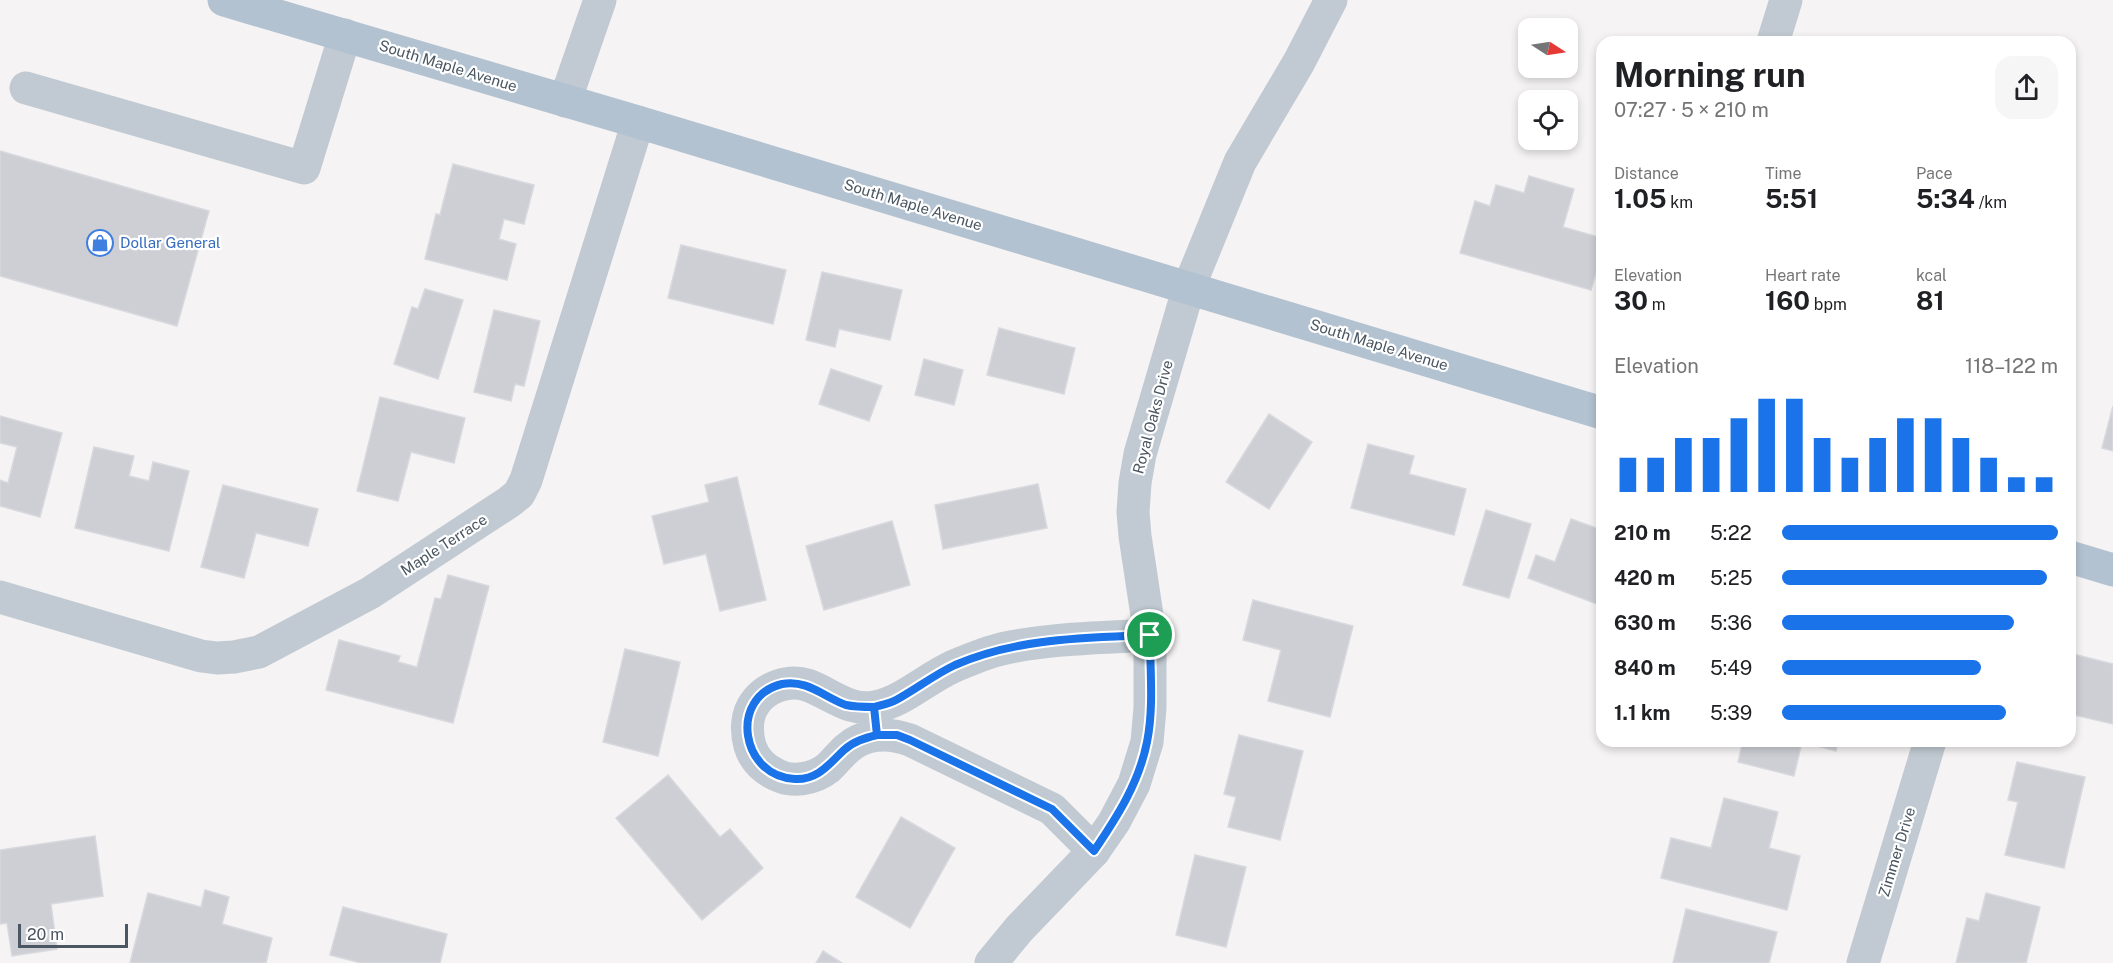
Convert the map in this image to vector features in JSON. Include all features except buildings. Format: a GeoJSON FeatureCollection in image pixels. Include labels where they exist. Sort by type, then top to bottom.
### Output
{"type":"FeatureCollection","features":[{"type":"Feature","properties":{"kind":"main road","name":"South Maple Avenue"},"geometry":{"type":"LineString","coordinates":[[224,0],[1190,287],[1596,411]]}},
{"type":"Feature","properties":{"kind":"main road"},"geometry":{"type":"LineString","coordinates":[[2076,559],[2113,570]]}},
{"type":"Feature","properties":{"kind":"street"},"geometry":{"type":"LineString","coordinates":[[566,100],[600,0]]}},
{"type":"Feature","properties":{"kind":"street","name":"Royal Oaks Drive"},"geometry":{"type":"LineString","coordinates":[[991,963],[1019,929],[1094,851],[1114,822],[1134,784],[1147,742],[1150,708],[1150,635],[1133,512],[1140,454],[1190,287],[1240,162],[1299,62],[1331,0]]}},
{"type":"Feature","properties":{"kind":"street"},"geometry":{"type":"LineString","coordinates":[[1775,36],[1786,0]]}},
{"type":"Feature","properties":{"kind":"street"},"geometry":{"type":"LineString","coordinates":[[26,88],[304,168],[345,35]]}},
{"type":"Feature","properties":{"kind":"street","name":"Maple Terrace"},"geometry":{"type":"LineString","coordinates":[[0,597],[201,656],[234,657],[259,651],[370,593],[509,502],[519,494],[526,480],[638,122]]}},
{"type":"Feature","properties":{"kind":"street"},"geometry":{"type":"LineString","coordinates":[[1094,851],[1052,809],[897,735],[876,721],[894,701],[926,681],[956,665],[1004,648],[1051,640],[1150,635]]}},
{"type":"Feature","properties":{"kind":"street","name":"Zimmer Drive"},"geometry":{"type":"LineString","coordinates":[[1863,963],[1928,747]]}},
{"type":"Feature","properties":{"kind":"place","name":"Dollar General"},"geometry":{"type":"Point","coordinates":[100,243]}},
{"type":"Feature","properties":{"kind":"route"},"geometry":{"type":"LineString","coordinates":[[1150,635],[1051,640],[1004,648],[956,665],[894,701],[874,707],[877,735],[859,740],[845,749],[826,769],[812,777],[796,780],[778,776],[763,767],[752,753],[747,738],[747,726],[753,706],[760,696],[771,688],[784,684],[805,684],[846,704],[874,707],[877,735],[897,735],[910,740],[1052,809],[1094,851],[1114,822],[1134,784],[1147,742],[1150,708],[1150,635]]}}]}
